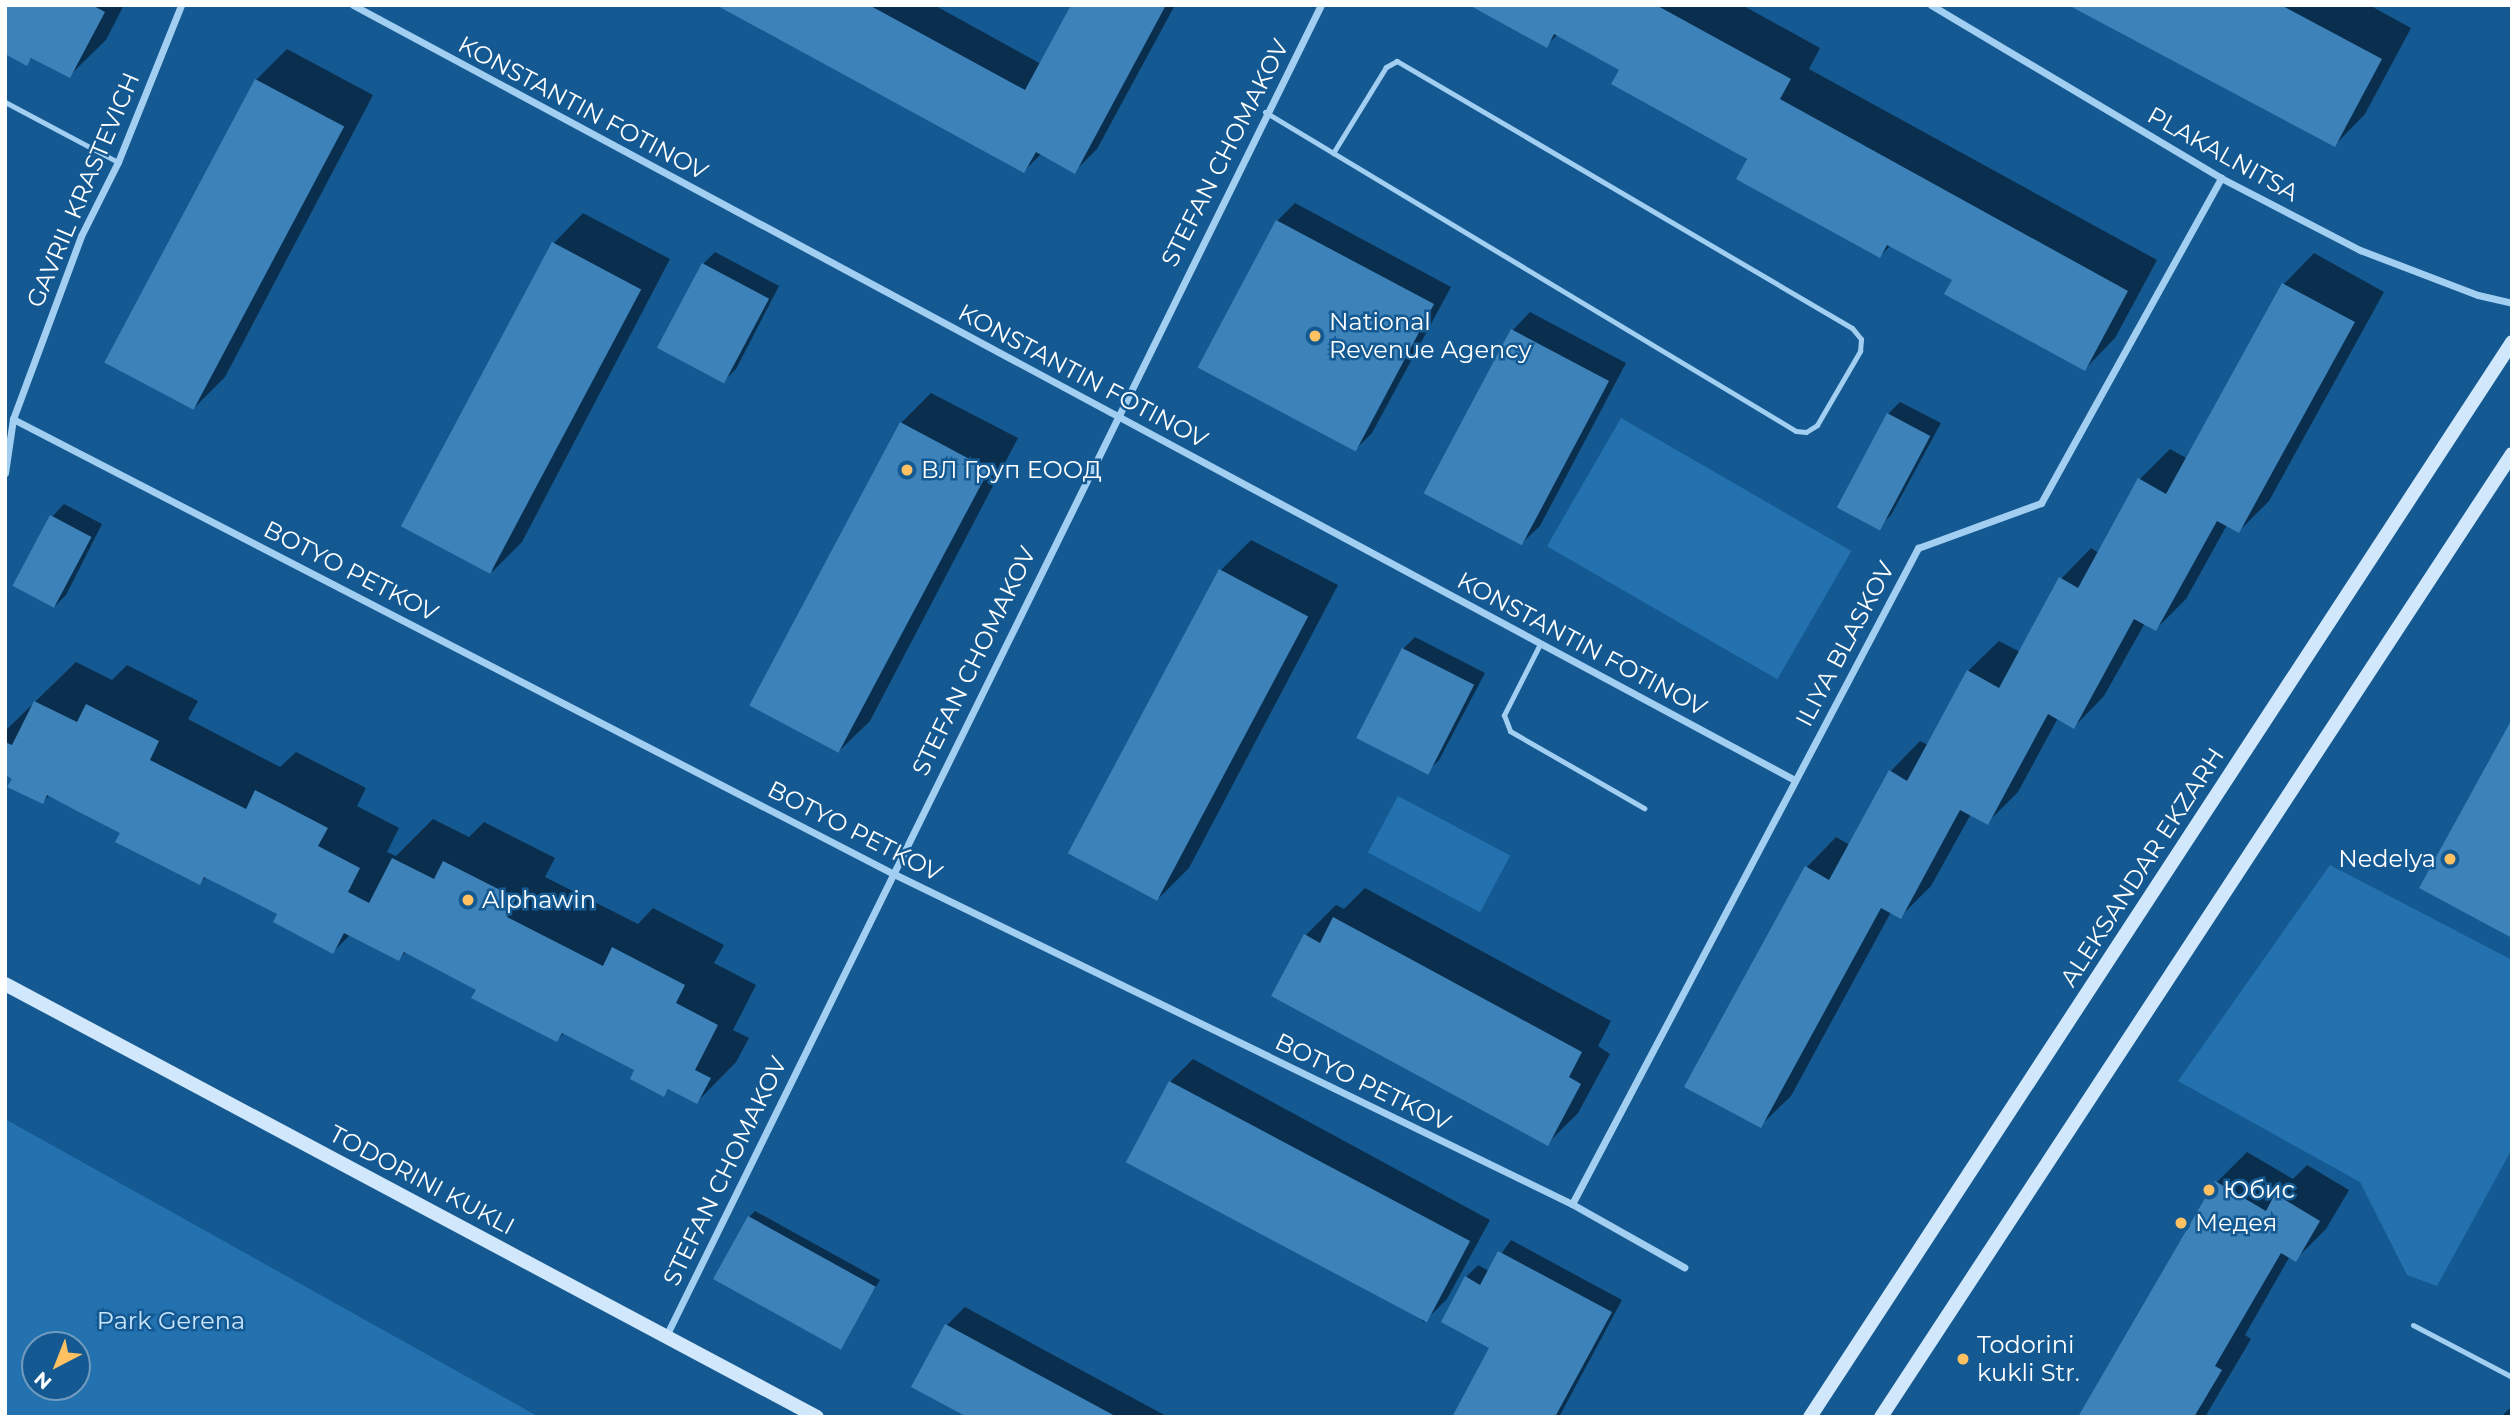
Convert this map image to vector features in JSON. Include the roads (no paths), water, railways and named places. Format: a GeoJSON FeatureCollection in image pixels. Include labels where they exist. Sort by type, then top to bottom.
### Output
{"type":"FeatureCollection","features":[{"type":"Feature","properties":{"kind":"street","name":"GAVRIL KRASTEVICH"},"geometry":{"type":"LineString","coordinates":[[5,473],[13,419],[81,236],[118,162],[181,5]]}},
{"type":"Feature","properties":{"kind":"street","name":"KONSTANTIN FOTINOV"},"geometry":{"type":"LineString","coordinates":[[353,5],[1795,780]]}},
{"type":"Feature","properties":{"kind":"street","name":"STEFAN CHOMAKOV"},"geometry":{"type":"LineString","coordinates":[[666,1336],[1265,112],[1321,5]]}},
{"type":"Feature","properties":{"kind":"street","name":"PLAKALNITSA"},"geometry":{"type":"LineString","coordinates":[[1931,5],[2221,178],[2360,250],[2478,295],[2512,303]]}},
{"type":"Feature","properties":{"kind":"street","name":"ILIYA BLASKOV"},"geometry":{"type":"LineString","coordinates":[[1572,1204],[1918,548],[2041,503],[2221,178]]}},
{"type":"Feature","properties":{"kind":"street","name":"ALEKSANDAR EKZARH"},"geometry":{"type":"LineString","coordinates":[[1810,1417],[2512,342]]}},
{"type":"Feature","properties":{"kind":"street","name":"BOTYO PETKOV"},"geometry":{"type":"LineString","coordinates":[[13,419],[892,873],[1572,1204],[1684,1267]]}},
{"type":"Feature","properties":{"kind":"street"},"geometry":{"type":"LineString","coordinates":[[1881,1417],[2512,454]]}},
{"type":"Feature","properties":{"kind":"street","name":"TODORINI KUKLI"},"geometry":{"type":"LineString","coordinates":[[5,984],[817,1417]]}},
{"type":"Feature","properties":{"kind":"lane"},"geometry":{"type":"LineString","coordinates":[[1265,112],[1333,153],[1796,431],[1806,432],[1817,425],[1860,351],[1861,339],[1852,328],[1397,61],[1385,67],[1333,153]]}},
{"type":"Feature","properties":{"kind":"lane"},"geometry":{"type":"LineString","coordinates":[[5,103],[118,162]]}},
{"type":"Feature","properties":{"kind":"lane"},"geometry":{"type":"LineString","coordinates":[[1540,643],[1504,715],[1510,730],[1644,808]]}},
{"type":"Feature","properties":{"kind":"lane"},"geometry":{"type":"LineString","coordinates":[[2413,1325],[2512,1377]]}},
{"type":"Feature","properties":{"kind":"place","name":"National Revenue Agency"},"geometry":{"type":"Point","coordinates":[1315,336]}},
{"type":"Feature","properties":{"kind":"place","name":"ВЛ Груп ЕООД"},"geometry":{"type":"Point","coordinates":[907,470]}},
{"type":"Feature","properties":{"kind":"place","name":"Nedelya"},"geometry":{"type":"Point","coordinates":[2450,859]}},
{"type":"Feature","properties":{"kind":"place","name":"Alphawin"},"geometry":{"type":"Point","coordinates":[468,900]}},
{"type":"Feature","properties":{"kind":"place","name":"Юбис"},"geometry":{"type":"Point","coordinates":[2209,1190]}},
{"type":"Feature","properties":{"kind":"place","name":"Медея"},"geometry":{"type":"Point","coordinates":[2181,1223]}},
{"type":"Feature","properties":{"kind":"place","name":"Todorini kukli Str."},"geometry":{"type":"Point","coordinates":[1963,1359]}},
{"type":"Feature","properties":{"kind":"park label","name":"Park Gerena"},"geometry":{"type":"Point","coordinates":[171,1321]}}]}
